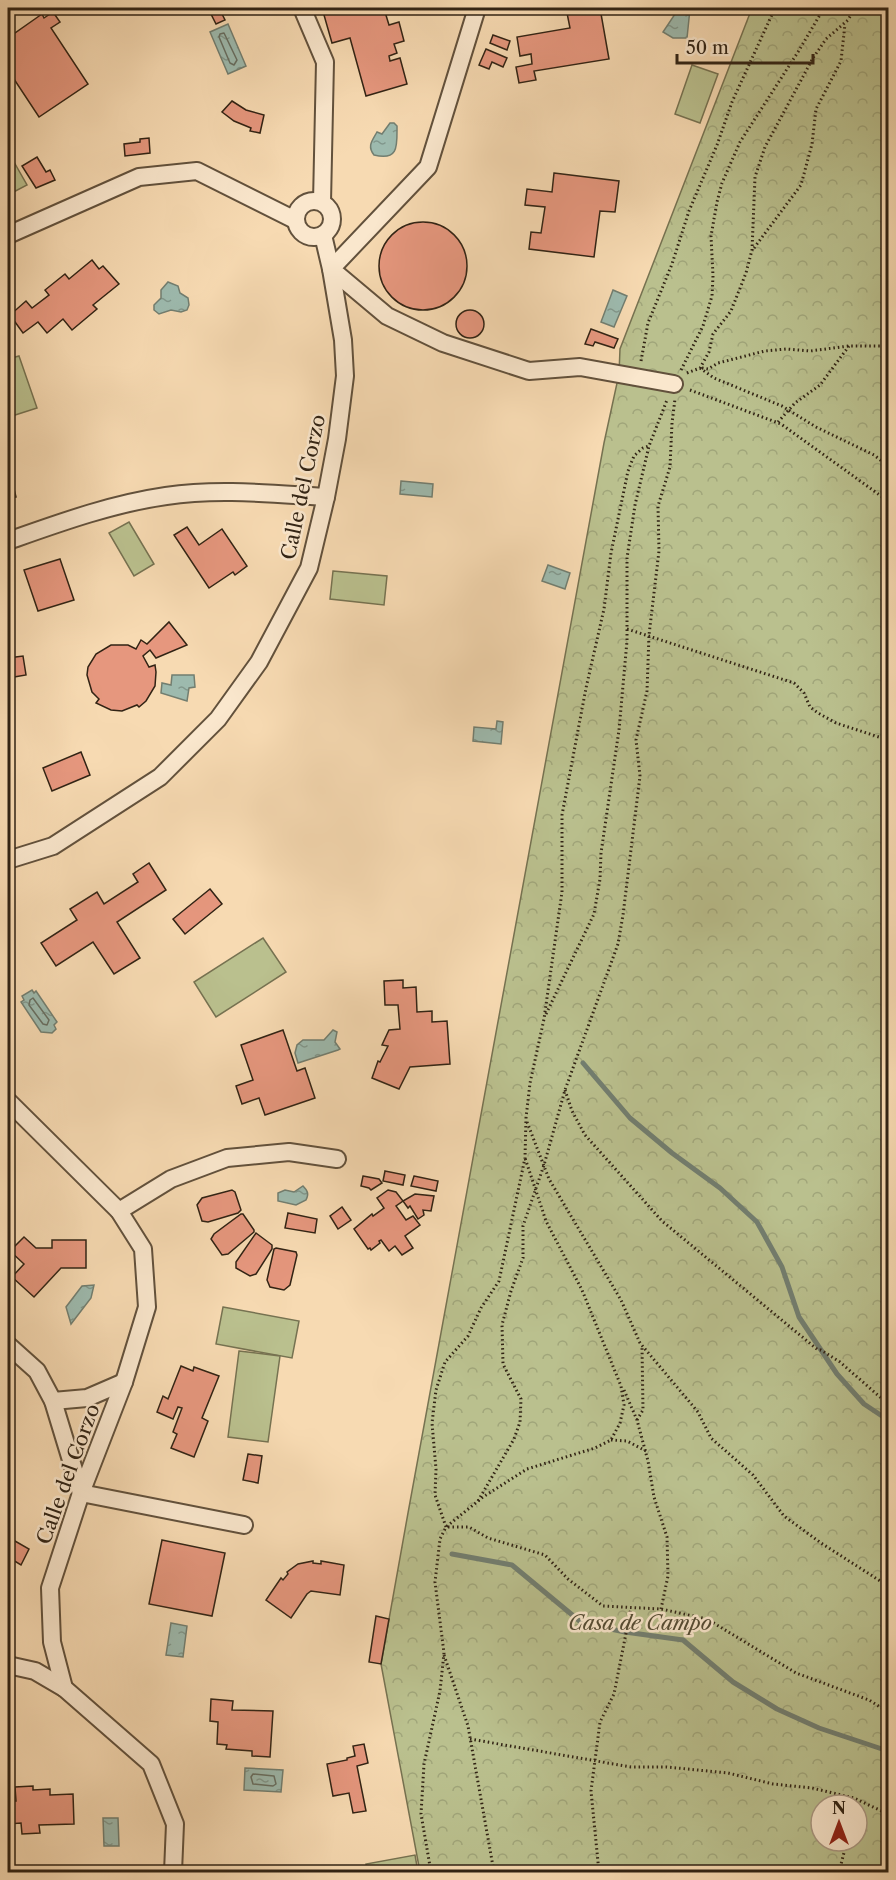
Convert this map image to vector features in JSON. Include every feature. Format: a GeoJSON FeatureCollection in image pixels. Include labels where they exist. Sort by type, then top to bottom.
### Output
{"type":"FeatureCollection","features":[{"type":"Feature","properties":{"kind":"street"},"geometry":{"type":"LineString","coordinates":[[302,8],[325,62],[322,202]]}},
{"type":"Feature","properties":{"kind":"street"},"geometry":{"type":"LineString","coordinates":[[477,8],[428,167],[331,269],[387,316],[443,343],[529,371],[580,366],[675,385]]}},
{"type":"Feature","properties":{"kind":"street"},"geometry":{"type":"LineString","coordinates":[[8,235],[139,177],[197,171],[296,220]]}},
{"type":"Feature","properties":{"kind":"street"},"geometry":{"type":"LineString","coordinates":[[316,201],[322,202],[330,210],[332,216],[331,227],[323,235],[317,237],[305,235],[297,226],[296,220],[296,214],[304,204],[316,201]]}},
{"type":"Feature","properties":{"kind":"street","name":"Calle del Corzo"},"geometry":{"type":"LineString","coordinates":[[8,860],[53,846],[160,777],[218,719],[258,662],[309,568],[338,438],[345,376],[343,340],[323,235]]}},
{"type":"Feature","properties":{"kind":"street"},"geometry":{"type":"LineString","coordinates":[[8,541],[93,512],[166,496],[242,491],[326,497]]}},
{"type":"Feature","properties":{"kind":"street","name":"Calle del Corzo"},"geometry":{"type":"LineString","coordinates":[[8,1101],[119,1210],[143,1249],[147,1307],[124,1382],[81,1493],[50,1588],[52,1642],[64,1688]]}},
{"type":"Feature","properties":{"kind":"street"},"geometry":{"type":"LineString","coordinates":[[119,1210],[171,1179],[227,1158],[289,1152],[337,1160]]}},
{"type":"Feature","properties":{"kind":"street"},"geometry":{"type":"LineString","coordinates":[[8,1345],[37,1371],[54,1401],[81,1493],[244,1525]]}},
{"type":"Feature","properties":{"kind":"street"},"geometry":{"type":"LineString","coordinates":[[54,1401],[87,1398],[124,1382]]}},
{"type":"Feature","properties":{"kind":"street"},"geometry":{"type":"LineString","coordinates":[[35,1671],[52,1642]]}},
{"type":"Feature","properties":{"kind":"street"},"geometry":{"type":"LineString","coordinates":[[8,1665],[35,1671],[64,1688],[151,1764],[175,1824],[173,1872]]}},
{"type":"Feature","properties":{"kind":"path"},"geometry":{"type":"LineString","coordinates":[[637,377],[648,323],[672,264],[689,211],[717,145],[732,102],[775,8]]}},
{"type":"Feature","properties":{"kind":"path"},"geometry":{"type":"LineString","coordinates":[[544,1018],[594,914],[619,730],[627,629],[627,558],[635,505],[649,446],[703,326],[712,296],[711,236],[722,183],[740,142],[824,8]]}},
{"type":"Feature","properties":{"kind":"path"},"geometry":{"type":"LineString","coordinates":[[700,368],[709,352],[713,334],[731,311],[746,273],[752,250],[755,177],[765,147],[813,58],[826,39],[845,23],[855,8]]}},
{"type":"Feature","properties":{"kind":"path"},"geometry":{"type":"LineString","coordinates":[[752,250],[801,185],[812,144],[816,109],[841,61],[845,23]]}},
{"type":"Feature","properties":{"kind":"path"},"geometry":{"type":"LineString","coordinates":[[777,422],[802,396],[820,385],[849,346]]}},
{"type":"Feature","properties":{"kind":"path"},"geometry":{"type":"LineString","coordinates":[[689,371],[700,368],[708,369],[718,363],[765,351],[786,349],[810,351],[849,346],[888,346]]}},
{"type":"Feature","properties":{"kind":"path"},"geometry":{"type":"LineString","coordinates":[[700,368],[714,378],[790,410],[816,427],[874,455],[888,466]]}},
{"type":"Feature","properties":{"kind":"path"},"geometry":{"type":"LineString","coordinates":[[675,385],[777,422],[888,501]]}},
{"type":"Feature","properties":{"kind":"path"},"geometry":{"type":"LineString","coordinates":[[478,1501],[514,1439],[520,1422],[521,1399],[503,1364],[502,1325],[523,1258],[523,1226],[544,1165],[565,1090],[618,944],[640,776],[636,740],[647,691],[649,635],[659,551],[658,506],[670,467],[675,385]]}},
{"type":"Feature","properties":{"kind":"path"},"geometry":{"type":"LineString","coordinates":[[446,1527],[435,1495],[436,1469],[432,1423],[436,1390],[445,1362],[468,1336],[481,1308],[499,1281],[525,1158],[530,1083],[544,1018],[562,892],[562,815],[604,609],[611,553],[628,471],[634,456],[649,446]]}},
{"type":"Feature","properties":{"kind":"path"},"geometry":{"type":"LineString","coordinates":[[627,629],[794,683],[804,693],[810,707],[827,718],[888,740]]}},
{"type":"Feature","properties":{"kind":"path"},"geometry":{"type":"LineString","coordinates":[[565,1090],[572,1112],[585,1135],[662,1221],[799,1335],[818,1350],[840,1362],[888,1404]]}},
{"type":"Feature","properties":{"kind":"path"},"geometry":{"type":"LineString","coordinates":[[526,1118],[544,1165],[621,1300],[642,1345],[698,1412],[711,1438],[753,1475],[784,1516],[888,1586]]}},
{"type":"Feature","properties":{"kind":"path"},"geometry":{"type":"LineString","coordinates":[[525,1158],[546,1221],[582,1290],[637,1420],[646,1451],[654,1497],[667,1536],[668,1576],[661,1609]]}},
{"type":"Feature","properties":{"kind":"path"},"geometry":{"type":"LineString","coordinates":[[637,1420],[643,1410],[642,1345]]}},
{"type":"Feature","properties":{"kind":"path"},"geometry":{"type":"LineString","coordinates":[[611,1440],[620,1424],[624,1405],[621,1386]]}},
{"type":"Feature","properties":{"kind":"path"},"geometry":{"type":"LineString","coordinates":[[494,1872],[468,1726],[444,1653],[435,1582],[440,1539],[446,1527],[478,1501],[527,1469],[595,1448],[611,1440],[627,1441],[646,1451]]}},
{"type":"Feature","properties":{"kind":"path"},"geometry":{"type":"LineString","coordinates":[[446,1527],[469,1527],[488,1538],[545,1555],[568,1579],[603,1606],[661,1609],[707,1619],[796,1673],[869,1700],[888,1712]]}},
{"type":"Feature","properties":{"kind":"path"},"geometry":{"type":"LineString","coordinates":[[599,1872],[591,1791],[600,1722],[614,1694],[631,1608]]}},
{"type":"Feature","properties":{"kind":"path"},"geometry":{"type":"LineString","coordinates":[[431,1872],[421,1814],[424,1764],[440,1691],[444,1653]]}},
{"type":"Feature","properties":{"kind":"path"},"geometry":{"type":"LineString","coordinates":[[470,1739],[631,1767],[667,1767],[728,1773],[773,1784],[812,1788],[833,1793]]}},
{"type":"Feature","properties":{"kind":"path"},"geometry":{"type":"LineString","coordinates":[[869,1805],[888,1814]]}},
{"type":"Feature","properties":{"kind":"path"},"geometry":{"type":"LineString","coordinates":[[839,1872],[844,1853]]}},
{"type":"Feature","properties":{"kind":"green space","name":"Casa de Campo"},"geometry":{"type":"Polygon","coordinates":[[[752,8],[888,8],[888,1872],[420,1872],[381,1664],[604,443],[619,374],[620,349],[752,8]]]}},
{"type":"Feature","properties":{"kind":"green space"},"geometry":{"type":"Polygon","coordinates":[[[692,65],[718,74],[700,123],[675,114],[692,65]]]}},
{"type":"Feature","properties":{"kind":"green space"},"geometry":{"type":"Polygon","coordinates":[[[14,162],[27,185],[8,195],[8,166],[14,162]]]}},
{"type":"Feature","properties":{"kind":"green space"},"geometry":{"type":"Polygon","coordinates":[[[19,356],[37,408],[12,416],[8,404],[8,359],[19,356]]]}},
{"type":"Feature","properties":{"kind":"green space"},"geometry":{"type":"Polygon","coordinates":[[[129,522],[154,564],[134,576],[109,533],[129,522]]]}},
{"type":"Feature","properties":{"kind":"green space"},"geometry":{"type":"Polygon","coordinates":[[[333,571],[387,576],[384,605],[330,599],[333,571]]]}},
{"type":"Feature","properties":{"kind":"green space"},"geometry":{"type":"Polygon","coordinates":[[[263,938],[286,972],[216,1017],[194,982],[263,938]]]}},
{"type":"Feature","properties":{"kind":"green space"},"geometry":{"type":"Polygon","coordinates":[[[223,1307],[299,1321],[292,1358],[216,1344],[223,1307]]]}},
{"type":"Feature","properties":{"kind":"green space"},"geometry":{"type":"Polygon","coordinates":[[[239,1351],[280,1356],[268,1442],[228,1437],[239,1351]]]}},
{"type":"Feature","properties":{"kind":"green space"},"geometry":{"type":"Polygon","coordinates":[[[415,1855],[418,1872],[368,1872],[366,1864],[415,1855]]]}},
{"type":"Feature","properties":{"kind":"water"},"geometry":{"type":"Polygon","coordinates":[[[679,8],[690,9],[687,38],[673,38],[663,32],[679,8]]]}},
{"type":"Feature","properties":{"kind":"water"},"geometry":{"type":"Polygon","coordinates":[[[228,24],[246,66],[228,74],[210,32],[228,24]]]}},
{"type":"Feature","properties":{"kind":"water"},"geometry":{"type":"Polygon","coordinates":[[[390,123],[397,126],[395,150],[388,156],[374,155],[371,149],[372,141],[377,132],[382,134],[390,123]]]}},
{"type":"Feature","properties":{"kind":"water"},"geometry":{"type":"Polygon","coordinates":[[[168,282],[178,286],[180,293],[188,298],[187,310],[181,312],[171,310],[159,314],[154,310],[154,305],[161,298],[161,290],[168,282]]]}},
{"type":"Feature","properties":{"kind":"water"},"geometry":{"type":"Polygon","coordinates":[[[613,290],[627,296],[614,327],[601,322],[613,290]]]}},
{"type":"Feature","properties":{"kind":"water"},"geometry":{"type":"Polygon","coordinates":[[[401,481],[433,484],[432,497],[400,494],[401,481]]]}},
{"type":"Feature","properties":{"kind":"water"},"geometry":{"type":"Polygon","coordinates":[[[548,565],[570,573],[565,589],[542,581],[548,565]]]}},
{"type":"Feature","properties":{"kind":"water"},"geometry":{"type":"Polygon","coordinates":[[[172,675],[194,675],[195,687],[189,688],[187,701],[161,693],[162,683],[171,685],[172,675]]]}},
{"type":"Feature","properties":{"kind":"water"},"geometry":{"type":"Polygon","coordinates":[[[497,721],[503,722],[501,744],[473,741],[474,727],[496,729],[497,721]]]}},
{"type":"Feature","properties":{"kind":"water"},"geometry":{"type":"Polygon","coordinates":[[[32,990],[34,993],[36,991],[57,1022],[54,1025],[56,1029],[52,1033],[41,1032],[21,1002],[24,1000],[22,996],[32,990]]]}},
{"type":"Feature","properties":{"kind":"water"},"geometry":{"type":"Polygon","coordinates":[[[333,1030],[337,1032],[335,1042],[340,1049],[298,1063],[295,1053],[297,1045],[303,1040],[324,1040],[333,1030]]]}},
{"type":"Feature","properties":{"kind":"water"},"geometry":{"type":"Polygon","coordinates":[[[303,1186],[308,1193],[306,1200],[296,1205],[278,1201],[278,1193],[285,1190],[294,1192],[303,1186]]]}},
{"type":"Feature","properties":{"kind":"water"},"geometry":{"type":"Polygon","coordinates":[[[94,1285],[91,1298],[71,1324],[66,1307],[82,1286],[94,1285]]]}},
{"type":"Feature","properties":{"kind":"water"},"geometry":{"type":"Polygon","coordinates":[[[171,1623],[187,1626],[183,1657],[166,1655],[171,1623]]]}},
{"type":"Feature","properties":{"kind":"water"},"geometry":{"type":"Polygon","coordinates":[[[245,1768],[283,1770],[281,1792],[244,1790],[245,1768]]]}},
{"type":"Feature","properties":{"kind":"water"},"geometry":{"type":"Polygon","coordinates":[[[103,1818],[118,1818],[119,1846],[104,1846],[103,1818]]]}},
{"type":"Feature","properties":{"kind":"building"},"geometry":{"type":"Polygon","coordinates":[[[322,8],[341,8],[342,10],[375,8],[376,14],[385,12],[389,25],[399,22],[404,41],[394,44],[397,53],[389,56],[390,61],[400,58],[407,84],[366,96],[350,38],[332,43],[322,8]]]}},
{"type":"Feature","properties":{"kind":"building"},"geometry":{"type":"Polygon","coordinates":[[[566,8],[600,8],[609,59],[534,71],[536,80],[519,83],[516,67],[532,64],[531,54],[520,56],[517,37],[570,28],[566,8]]]}},
{"type":"Feature","properties":{"kind":"building"},"geometry":{"type":"Polygon","coordinates":[[[220,10],[225,20],[216,24],[211,14],[220,10]]]}},
{"type":"Feature","properties":{"kind":"building"},"geometry":{"type":"Polygon","coordinates":[[[53,12],[60,22],[51,28],[88,84],[39,117],[8,70],[8,38],[42,14],[44,18],[53,12]]]}},
{"type":"Feature","properties":{"kind":"building"},"geometry":{"type":"Polygon","coordinates":[[[493,35],[510,41],[507,50],[490,43],[493,35]]]}},
{"type":"Feature","properties":{"kind":"building"},"geometry":{"type":"Polygon","coordinates":[[[486,49],[507,58],[503,67],[492,62],[489,69],[479,65],[486,49]]]}},
{"type":"Feature","properties":{"kind":"building"},"geometry":{"type":"Polygon","coordinates":[[[232,101],[246,110],[264,115],[260,133],[250,131],[251,128],[234,121],[222,112],[232,101]]]}},
{"type":"Feature","properties":{"kind":"building"},"geometry":{"type":"Polygon","coordinates":[[[149,138],[150,153],[125,156],[124,144],[149,138]]]}},
{"type":"Feature","properties":{"kind":"building"},"geometry":{"type":"Polygon","coordinates":[[[37,157],[46,172],[50,170],[55,180],[36,188],[22,166],[37,157]]]}},
{"type":"Feature","properties":{"kind":"building"},"geometry":{"type":"Polygon","coordinates":[[[554,173],[619,181],[615,212],[600,211],[594,257],[529,249],[531,232],[541,233],[545,207],[525,205],[527,189],[552,192],[554,173]]]}},
{"type":"Feature","properties":{"kind":"building"},"geometry":{"type":"Polygon","coordinates":[[[423,222],[448,229],[460,241],[467,266],[460,291],[448,303],[423,310],[398,303],[386,291],[379,266],[386,241],[398,229],[423,222]]]}},
{"type":"Feature","properties":{"kind":"building"},"geometry":{"type":"Polygon","coordinates":[[[92,260],[99,269],[103,266],[119,284],[93,305],[97,309],[72,330],[63,319],[47,333],[38,322],[23,333],[10,315],[26,301],[32,308],[49,295],[45,290],[65,274],[69,279],[92,260]]]}},
{"type":"Feature","properties":{"kind":"building"},"geometry":{"type":"Polygon","coordinates":[[[470,310],[480,314],[484,324],[480,334],[470,338],[460,334],[456,324],[460,314],[470,310]]]}},
{"type":"Feature","properties":{"kind":"building"},"geometry":{"type":"Polygon","coordinates":[[[591,329],[618,339],[614,348],[595,342],[593,346],[585,344],[591,329]]]}},
{"type":"Feature","properties":{"kind":"building"},"geometry":{"type":"Polygon","coordinates":[[[11,477],[16,497],[8,499],[8,478],[11,477]]]}},
{"type":"Feature","properties":{"kind":"building"},"geometry":{"type":"Polygon","coordinates":[[[187,527],[199,545],[222,529],[247,566],[235,575],[233,572],[209,588],[174,535],[187,527]]]}},
{"type":"Feature","properties":{"kind":"building"},"geometry":{"type":"Polygon","coordinates":[[[60,559],[74,600],[38,611],[24,570],[60,559]]]}},
{"type":"Feature","properties":{"kind":"building"},"geometry":{"type":"Polygon","coordinates":[[[169,622],[187,645],[156,658],[150,650],[143,656],[149,667],[155,665],[156,672],[155,686],[146,701],[139,707],[137,705],[122,711],[111,710],[96,703],[99,699],[92,692],[87,675],[88,667],[96,654],[111,645],[128,645],[136,649],[141,640],[147,644],[169,622]]]}},
{"type":"Feature","properties":{"kind":"building"},"geometry":{"type":"Polygon","coordinates":[[[23,656],[26,675],[8,678],[8,658],[23,656]]]}},
{"type":"Feature","properties":{"kind":"building"},"geometry":{"type":"Polygon","coordinates":[[[81,752],[90,775],[52,791],[43,768],[81,752]]]}},
{"type":"Feature","properties":{"kind":"building"},"geometry":{"type":"Polygon","coordinates":[[[149,863],[166,890],[117,922],[140,958],[114,974],[93,942],[56,966],[41,943],[77,920],[70,909],[97,892],[104,904],[138,882],[133,874],[149,863]]]}},
{"type":"Feature","properties":{"kind":"building"},"geometry":{"type":"Polygon","coordinates":[[[210,889],[222,904],[185,934],[173,919],[210,889]]]}},
{"type":"Feature","properties":{"kind":"building"},"geometry":{"type":"Polygon","coordinates":[[[403,980],[403,988],[416,987],[417,1012],[432,1011],[432,1022],[447,1021],[450,1064],[410,1067],[399,1089],[372,1078],[378,1061],[380,1062],[388,1046],[382,1045],[389,1030],[400,1029],[398,1005],[385,1005],[384,981],[403,980]]]}},
{"type":"Feature","properties":{"kind":"building"},"geometry":{"type":"Polygon","coordinates":[[[283,1030],[297,1071],[305,1068],[315,1098],[265,1115],[259,1098],[242,1104],[236,1086],[253,1080],[241,1045],[283,1030]]]}},
{"type":"Feature","properties":{"kind":"building"},"geometry":{"type":"Polygon","coordinates":[[[385,1171],[405,1175],[403,1185],[383,1181],[385,1171]]]}},
{"type":"Feature","properties":{"kind":"building"},"geometry":{"type":"Polygon","coordinates":[[[363,1176],[379,1179],[382,1183],[371,1190],[361,1186],[363,1176]]]}},
{"type":"Feature","properties":{"kind":"building"},"geometry":{"type":"Polygon","coordinates":[[[414,1176],[438,1181],[436,1191],[411,1186],[414,1176]]]}},
{"type":"Feature","properties":{"kind":"building"},"geometry":{"type":"Polygon","coordinates":[[[232,1190],[235,1192],[241,1210],[208,1222],[202,1221],[197,1205],[202,1198],[232,1190]]]}},
{"type":"Feature","properties":{"kind":"building"},"geometry":{"type":"Polygon","coordinates":[[[388,1190],[396,1192],[403,1201],[396,1206],[406,1220],[413,1216],[420,1225],[405,1236],[413,1248],[402,1255],[395,1246],[389,1251],[381,1240],[371,1250],[368,1249],[354,1229],[372,1214],[373,1216],[384,1208],[377,1198],[388,1190]]]}},
{"type":"Feature","properties":{"kind":"building"},"geometry":{"type":"Polygon","coordinates":[[[415,1194],[434,1196],[431,1211],[423,1210],[424,1215],[418,1219],[410,1206],[408,1208],[403,1201],[415,1194]]]}},
{"type":"Feature","properties":{"kind":"building"},"geometry":{"type":"Polygon","coordinates":[[[342,1207],[351,1220],[338,1229],[330,1216],[342,1207]]]}},
{"type":"Feature","properties":{"kind":"building"},"geometry":{"type":"Polygon","coordinates":[[[288,1213],[317,1219],[315,1233],[285,1228],[288,1213]]]}},
{"type":"Feature","properties":{"kind":"building"},"geometry":{"type":"Polygon","coordinates":[[[241,1214],[254,1232],[228,1254],[222,1255],[211,1239],[214,1234],[241,1214]]]}},
{"type":"Feature","properties":{"kind":"building"},"geometry":{"type":"Polygon","coordinates":[[[256,1233],[272,1245],[272,1249],[256,1274],[250,1276],[236,1268],[236,1262],[256,1233]]]}},
{"type":"Feature","properties":{"kind":"building"},"geometry":{"type":"Polygon","coordinates":[[[24,1237],[36,1248],[52,1248],[52,1240],[86,1240],[86,1268],[61,1268],[34,1297],[12,1277],[24,1264],[10,1251],[24,1237]]]}},
{"type":"Feature","properties":{"kind":"building"},"geometry":{"type":"Polygon","coordinates":[[[276,1248],[296,1252],[297,1255],[290,1285],[284,1290],[270,1287],[267,1280],[276,1248]]]}},
{"type":"Feature","properties":{"kind":"building"},"geometry":{"type":"Polygon","coordinates":[[[181,1366],[193,1371],[194,1367],[219,1376],[202,1418],[208,1421],[194,1457],[171,1448],[177,1434],[173,1432],[182,1408],[178,1407],[173,1419],[157,1412],[163,1396],[168,1399],[181,1366]]]}},
{"type":"Feature","properties":{"kind":"building"},"geometry":{"type":"Polygon","coordinates":[[[248,1454],[262,1456],[258,1483],[243,1480],[248,1454]]]}},
{"type":"Feature","properties":{"kind":"building"},"geometry":{"type":"Polygon","coordinates":[[[8,1537],[29,1549],[21,1565],[8,1557],[8,1537]]]}},
{"type":"Feature","properties":{"kind":"building"},"geometry":{"type":"Polygon","coordinates":[[[162,1540],[225,1553],[212,1616],[149,1604],[162,1540]]]}},
{"type":"Feature","properties":{"kind":"building"},"geometry":{"type":"Polygon","coordinates":[[[313,1561],[313,1563],[321,1564],[321,1561],[344,1565],[340,1595],[311,1591],[291,1618],[266,1600],[281,1578],[283,1580],[288,1574],[287,1572],[298,1564],[313,1561]]]}},
{"type":"Feature","properties":{"kind":"building"},"geometry":{"type":"Polygon","coordinates":[[[376,1616],[389,1619],[381,1664],[369,1662],[376,1616]]]}},
{"type":"Feature","properties":{"kind":"building"},"geometry":{"type":"Polygon","coordinates":[[[211,1699],[233,1701],[232,1710],[273,1711],[270,1757],[252,1756],[252,1751],[226,1749],[227,1745],[217,1744],[218,1722],[210,1721],[211,1699]]]}},
{"type":"Feature","properties":{"kind":"building"},"geometry":{"type":"Polygon","coordinates":[[[364,1744],[368,1763],[357,1766],[366,1811],[353,1813],[349,1793],[333,1796],[327,1764],[355,1756],[353,1746],[364,1744]]]}},
{"type":"Feature","properties":{"kind":"building"},"geometry":{"type":"Polygon","coordinates":[[[33,1786],[33,1790],[50,1789],[50,1795],[73,1794],[74,1824],[39,1825],[40,1833],[22,1834],[21,1823],[8,1824],[8,1801],[16,1801],[15,1787],[33,1786]]]}},
{"type":"Feature","properties":{"kind":"waterway"},"geometry":{"type":"LineString","coordinates":[[583,1063],[630,1118],[672,1153],[720,1188],[757,1222],[782,1267],[799,1317],[837,1374],[864,1404],[888,1420]]}},
{"type":"Feature","properties":{"kind":"waterway"},"geometry":{"type":"LineString","coordinates":[[452,1554],[512,1565],[582,1623],[683,1640],[733,1682],[777,1709],[819,1728],[888,1751]]}}]}
